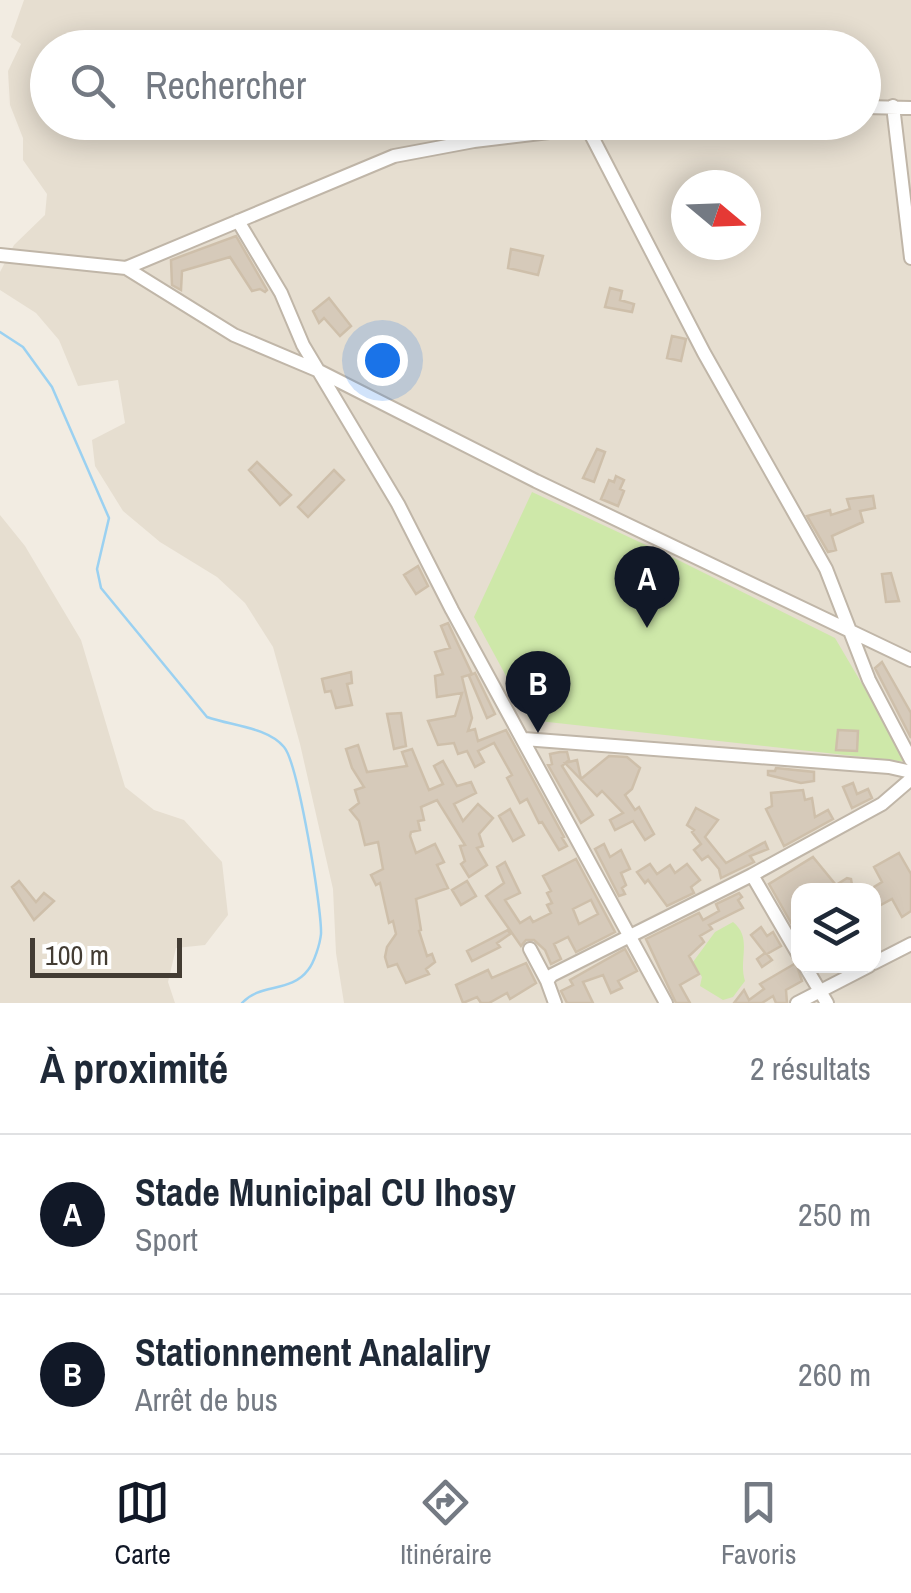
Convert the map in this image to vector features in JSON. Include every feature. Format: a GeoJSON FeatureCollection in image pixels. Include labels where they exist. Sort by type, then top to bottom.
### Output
{"type":"FeatureCollection","features":[{"type":"Feature","properties":{"kind":"street"},"geometry":{"type":"LineString","coordinates":[[881,106],[911,108]]}},
{"type":"Feature","properties":{"kind":"street"},"geometry":{"type":"LineString","coordinates":[[893,106],[911,258]]}},
{"type":"Feature","properties":{"kind":"street"},"geometry":{"type":"LineString","coordinates":[[126,268],[394,156],[489,140]]}},
{"type":"Feature","properties":{"kind":"street"},"geometry":{"type":"LineString","coordinates":[[594,140],[704,353],[826,569],[848,632],[911,760]]}},
{"type":"Feature","properties":{"kind":"street"},"geometry":{"type":"LineString","coordinates":[[238,221],[282,293],[297,334],[398,504],[666,1003]]}},
{"type":"Feature","properties":{"kind":"street"},"geometry":{"type":"LineString","coordinates":[[0,255],[126,268],[234,336],[320,371],[911,660]]}},
{"type":"Feature","properties":{"kind":"street"},"geometry":{"type":"LineString","coordinates":[[524,739],[889,767],[911,776],[882,804],[547,981]]}},
{"type":"Feature","properties":{"kind":"street"},"geometry":{"type":"LineString","coordinates":[[752,875],[791,942]]}},
{"type":"Feature","properties":{"kind":"street"},"geometry":{"type":"LineString","coordinates":[[881,959],[911,944]]}},
{"type":"Feature","properties":{"kind":"street"},"geometry":{"type":"LineString","coordinates":[[530,948],[554,1003]]}},
{"type":"Feature","properties":{"kind":"street"},"geometry":{"type":"LineString","coordinates":[[809,973],[824,997]]}},
{"type":"Feature","properties":{"kind":"street"},"geometry":{"type":"LineString","coordinates":[[797,1003],[824,997],[859,973]]}},
{"type":"Feature","properties":{"kind":"shaded area"},"geometry":{"type":"Polygon","coordinates":[[[24,0],[911,0],[911,1003],[344,1003],[336,953],[333,889],[273,647],[245,603],[217,577],[160,542],[123,511],[95,466],[92,440],[125,423],[118,380],[78,386],[59,340],[36,313],[0,290],[0,272],[14,245],[45,215],[47,194],[23,160],[23,138],[10,105],[8,71],[21,44],[11,37],[24,0]]]}},
{"type":"Feature","properties":{"kind":"shaded area"},"geometry":{"type":"Polygon","coordinates":[[[0,515],[25,546],[81,640],[125,787],[154,810],[184,820],[222,862],[228,915],[205,945],[176,948],[168,982],[175,1003],[0,1003],[0,515]]]}},
{"type":"Feature","properties":{"kind":"green space"},"geometry":{"type":"Polygon","coordinates":[[[532,492],[835,638],[908,762],[530,720],[474,617],[532,492]]]}},
{"type":"Feature","properties":{"kind":"green space"},"geometry":{"type":"Polygon","coordinates":[[[733,922],[744,942],[745,981],[733,997],[723,1000],[700,986],[702,977],[693,962],[715,932],[733,922]]]}},
{"type":"Feature","properties":{"kind":"building"},"geometry":{"type":"Polygon","coordinates":[[[236,236],[265,292],[252,291],[230,257],[182,271],[181,290],[172,285],[171,260],[236,236]]]}},
{"type":"Feature","properties":{"kind":"building"},"geometry":{"type":"Polygon","coordinates":[[[511,249],[543,256],[538,275],[508,268],[511,249]]]}},
{"type":"Feature","properties":{"kind":"building"},"geometry":{"type":"Polygon","coordinates":[[[610,288],[622,291],[620,300],[634,304],[632,312],[605,307],[610,288]]]}},
{"type":"Feature","properties":{"kind":"building"},"geometry":{"type":"Polygon","coordinates":[[[329,298],[351,326],[340,336],[324,318],[319,323],[313,311],[329,298]]]}},
{"type":"Feature","properties":{"kind":"building"},"geometry":{"type":"Polygon","coordinates":[[[672,336],[686,339],[681,361],[667,358],[672,336]]]}},
{"type":"Feature","properties":{"kind":"building"},"geometry":{"type":"Polygon","coordinates":[[[597,449],[605,452],[594,482],[583,478],[597,449]]]}},
{"type":"Feature","properties":{"kind":"building"},"geometry":{"type":"Polygon","coordinates":[[[257,462],[291,495],[280,505],[249,470],[257,462]]]}},
{"type":"Feature","properties":{"kind":"building"},"geometry":{"type":"Polygon","coordinates":[[[334,470],[344,480],[308,517],[298,507],[334,470]]]}},
{"type":"Feature","properties":{"kind":"building"},"geometry":{"type":"Polygon","coordinates":[[[616,476],[624,480],[618,506],[601,499],[609,480],[614,482],[616,476]]]}},
{"type":"Feature","properties":{"kind":"building"},"geometry":{"type":"Polygon","coordinates":[[[873,496],[875,508],[860,511],[863,522],[832,536],[836,550],[828,552],[807,516],[830,510],[831,515],[850,509],[847,499],[873,496]]]}},
{"type":"Feature","properties":{"kind":"building"},"geometry":{"type":"Polygon","coordinates":[[[418,566],[428,586],[416,594],[404,575],[418,566]]]}},
{"type":"Feature","properties":{"kind":"building"},"geometry":{"type":"Polygon","coordinates":[[[891,573],[899,601],[886,602],[882,574],[891,573]]]}},
{"type":"Feature","properties":{"kind":"building"},"geometry":{"type":"Polygon","coordinates":[[[448,623],[472,674],[462,677],[472,718],[468,731],[475,729],[478,741],[506,730],[567,846],[559,850],[527,799],[520,803],[507,778],[512,775],[494,743],[478,751],[484,762],[475,767],[467,751],[458,754],[454,743],[438,745],[428,721],[455,716],[462,693],[437,697],[435,676],[443,674],[435,652],[450,648],[441,626],[448,623]]]}},
{"type":"Feature","properties":{"kind":"building"},"geometry":{"type":"Polygon","coordinates":[[[882,662],[911,713],[911,738],[875,668],[882,662]]]}},
{"type":"Feature","properties":{"kind":"building"},"geometry":{"type":"Polygon","coordinates":[[[351,672],[352,683],[347,684],[352,705],[336,708],[322,679],[351,672]]]}},
{"type":"Feature","properties":{"kind":"building"},"geometry":{"type":"Polygon","coordinates":[[[475,673],[495,714],[487,718],[469,676],[475,673]]]}},
{"type":"Feature","properties":{"kind":"building"},"geometry":{"type":"Polygon","coordinates":[[[401,713],[406,746],[394,749],[387,714],[401,713]]]}},
{"type":"Feature","properties":{"kind":"building"},"geometry":{"type":"Polygon","coordinates":[[[838,730],[858,731],[857,751],[836,750],[838,730]]]}},
{"type":"Feature","properties":{"kind":"building"},"geometry":{"type":"Polygon","coordinates":[[[358,745],[367,772],[407,766],[402,752],[412,749],[429,790],[443,784],[434,766],[443,761],[457,786],[471,782],[476,793],[454,804],[463,821],[478,804],[493,818],[479,834],[483,846],[477,848],[487,865],[469,877],[461,864],[465,861],[460,846],[465,845],[437,800],[421,807],[424,820],[418,821],[420,830],[410,836],[416,853],[435,844],[444,862],[437,865],[448,888],[416,899],[419,931],[427,956],[432,954],[435,962],[426,969],[429,974],[406,983],[397,964],[388,967],[385,957],[396,934],[393,921],[389,923],[380,883],[376,885],[371,875],[383,869],[378,842],[365,845],[359,821],[350,810],[359,803],[355,790],[364,787],[346,749],[358,745]]]}},
{"type":"Feature","properties":{"kind":"building"},"geometry":{"type":"Polygon","coordinates":[[[567,752],[569,760],[562,766],[593,815],[581,823],[548,765],[552,764],[550,754],[567,752]]]}},
{"type":"Feature","properties":{"kind":"building"},"geometry":{"type":"Polygon","coordinates":[[[609,756],[627,757],[640,768],[632,789],[625,795],[635,810],[639,807],[654,834],[645,840],[633,821],[615,830],[610,820],[623,813],[602,791],[597,796],[565,763],[577,760],[581,779],[609,756]]]}},
{"type":"Feature","properties":{"kind":"building"},"geometry":{"type":"Polygon","coordinates":[[[776,768],[814,772],[814,781],[801,783],[768,775],[768,771],[776,768]]]}},
{"type":"Feature","properties":{"kind":"building"},"geometry":{"type":"Polygon","coordinates":[[[853,783],[857,794],[868,789],[872,798],[852,808],[843,787],[853,783]]]}},
{"type":"Feature","properties":{"kind":"building"},"geometry":{"type":"Polygon","coordinates":[[[803,790],[805,800],[812,798],[815,817],[828,810],[833,819],[784,846],[766,809],[772,806],[771,793],[803,790]]]}},
{"type":"Feature","properties":{"kind":"building"},"geometry":{"type":"Polygon","coordinates":[[[696,808],[718,820],[705,837],[726,863],[765,842],[768,849],[750,856],[754,862],[721,878],[708,856],[702,860],[694,850],[701,844],[687,825],[696,808]]]}},
{"type":"Feature","properties":{"kind":"building"},"geometry":{"type":"Polygon","coordinates":[[[510,809],[524,835],[513,841],[499,816],[510,809]]]}},
{"type":"Feature","properties":{"kind":"building"},"geometry":{"type":"Polygon","coordinates":[[[604,844],[610,857],[621,850],[630,869],[621,873],[625,894],[619,896],[595,849],[604,844]]]}},
{"type":"Feature","properties":{"kind":"building"},"geometry":{"type":"Polygon","coordinates":[[[899,853],[911,874],[911,911],[902,917],[892,899],[881,905],[882,882],[874,867],[899,853]]]}},
{"type":"Feature","properties":{"kind":"building"},"geometry":{"type":"Polygon","coordinates":[[[813,857],[834,883],[791,883],[791,923],[769,884],[813,857]]]}},
{"type":"Feature","properties":{"kind":"building"},"geometry":{"type":"Polygon","coordinates":[[[576,859],[615,932],[576,952],[568,937],[554,944],[561,959],[551,964],[545,950],[534,940],[526,940],[521,946],[486,896],[504,883],[497,867],[505,862],[520,893],[505,900],[520,923],[530,917],[533,922],[551,913],[547,893],[551,891],[543,876],[576,859]],[[591,900],[573,909],[579,924],[598,914],[591,900]]]}},
{"type":"Feature","properties":{"kind":"building"},"geometry":{"type":"Polygon","coordinates":[[[650,864],[657,874],[670,865],[675,873],[687,864],[700,880],[691,887],[694,893],[667,906],[637,872],[650,864]]]}},
{"type":"Feature","properties":{"kind":"building"},"geometry":{"type":"Polygon","coordinates":[[[19,881],[36,902],[44,893],[54,901],[34,920],[12,887],[19,881]]]}},
{"type":"Feature","properties":{"kind":"building"},"geometry":{"type":"Polygon","coordinates":[[[467,881],[476,896],[461,905],[452,890],[467,881]]]}},
{"type":"Feature","properties":{"kind":"building"},"geometry":{"type":"Polygon","coordinates":[[[739,893],[743,908],[709,925],[712,929],[700,936],[704,942],[689,956],[699,974],[680,985],[690,1003],[676,1003],[646,939],[699,913],[703,920],[719,911],[716,904],[739,893]]]}},
{"type":"Feature","properties":{"kind":"building"},"geometry":{"type":"Polygon","coordinates":[[[761,927],[767,936],[773,932],[781,946],[767,954],[772,960],[762,967],[757,959],[765,953],[751,935],[761,927]]]}},
{"type":"Feature","properties":{"kind":"building"},"geometry":{"type":"Polygon","coordinates":[[[508,930],[510,934],[497,943],[500,947],[472,961],[467,951],[508,930]]]}},
{"type":"Feature","properties":{"kind":"building"},"geometry":{"type":"Polygon","coordinates":[[[625,949],[637,971],[618,981],[622,988],[611,993],[603,975],[583,982],[593,1003],[567,1003],[561,991],[573,985],[570,980],[625,949]]]}},
{"type":"Feature","properties":{"kind":"building"},"geometry":{"type":"Polygon","coordinates":[[[526,963],[536,983],[510,999],[507,993],[489,1003],[481,1003],[477,997],[463,1003],[456,985],[488,970],[492,978],[526,963]]]}},
{"type":"Feature","properties":{"kind":"building"},"geometry":{"type":"Polygon","coordinates":[[[791,966],[791,973],[799,973],[802,981],[786,990],[787,1003],[776,1003],[773,996],[762,1003],[734,1003],[744,990],[749,1000],[764,989],[760,984],[791,966]]]}},
{"type":"Feature","properties":{"kind":"waterway"},"geometry":{"type":"LineString","coordinates":[[0,332],[23,347],[52,387],[109,518],[97,569],[101,588],[207,717],[268,735],[284,747],[290,759],[318,896],[320,938],[312,963],[301,977],[242,1003]]}},
{"type":"Feature","properties":{"kind":"place","name":"Stade Municipal CU Ihosy"},"geometry":{"type":"Point","coordinates":[647,628]}},
{"type":"Feature","properties":{"kind":"place","name":"Stationnement Analaliry"},"geometry":{"type":"Point","coordinates":[538,733]}}]}
